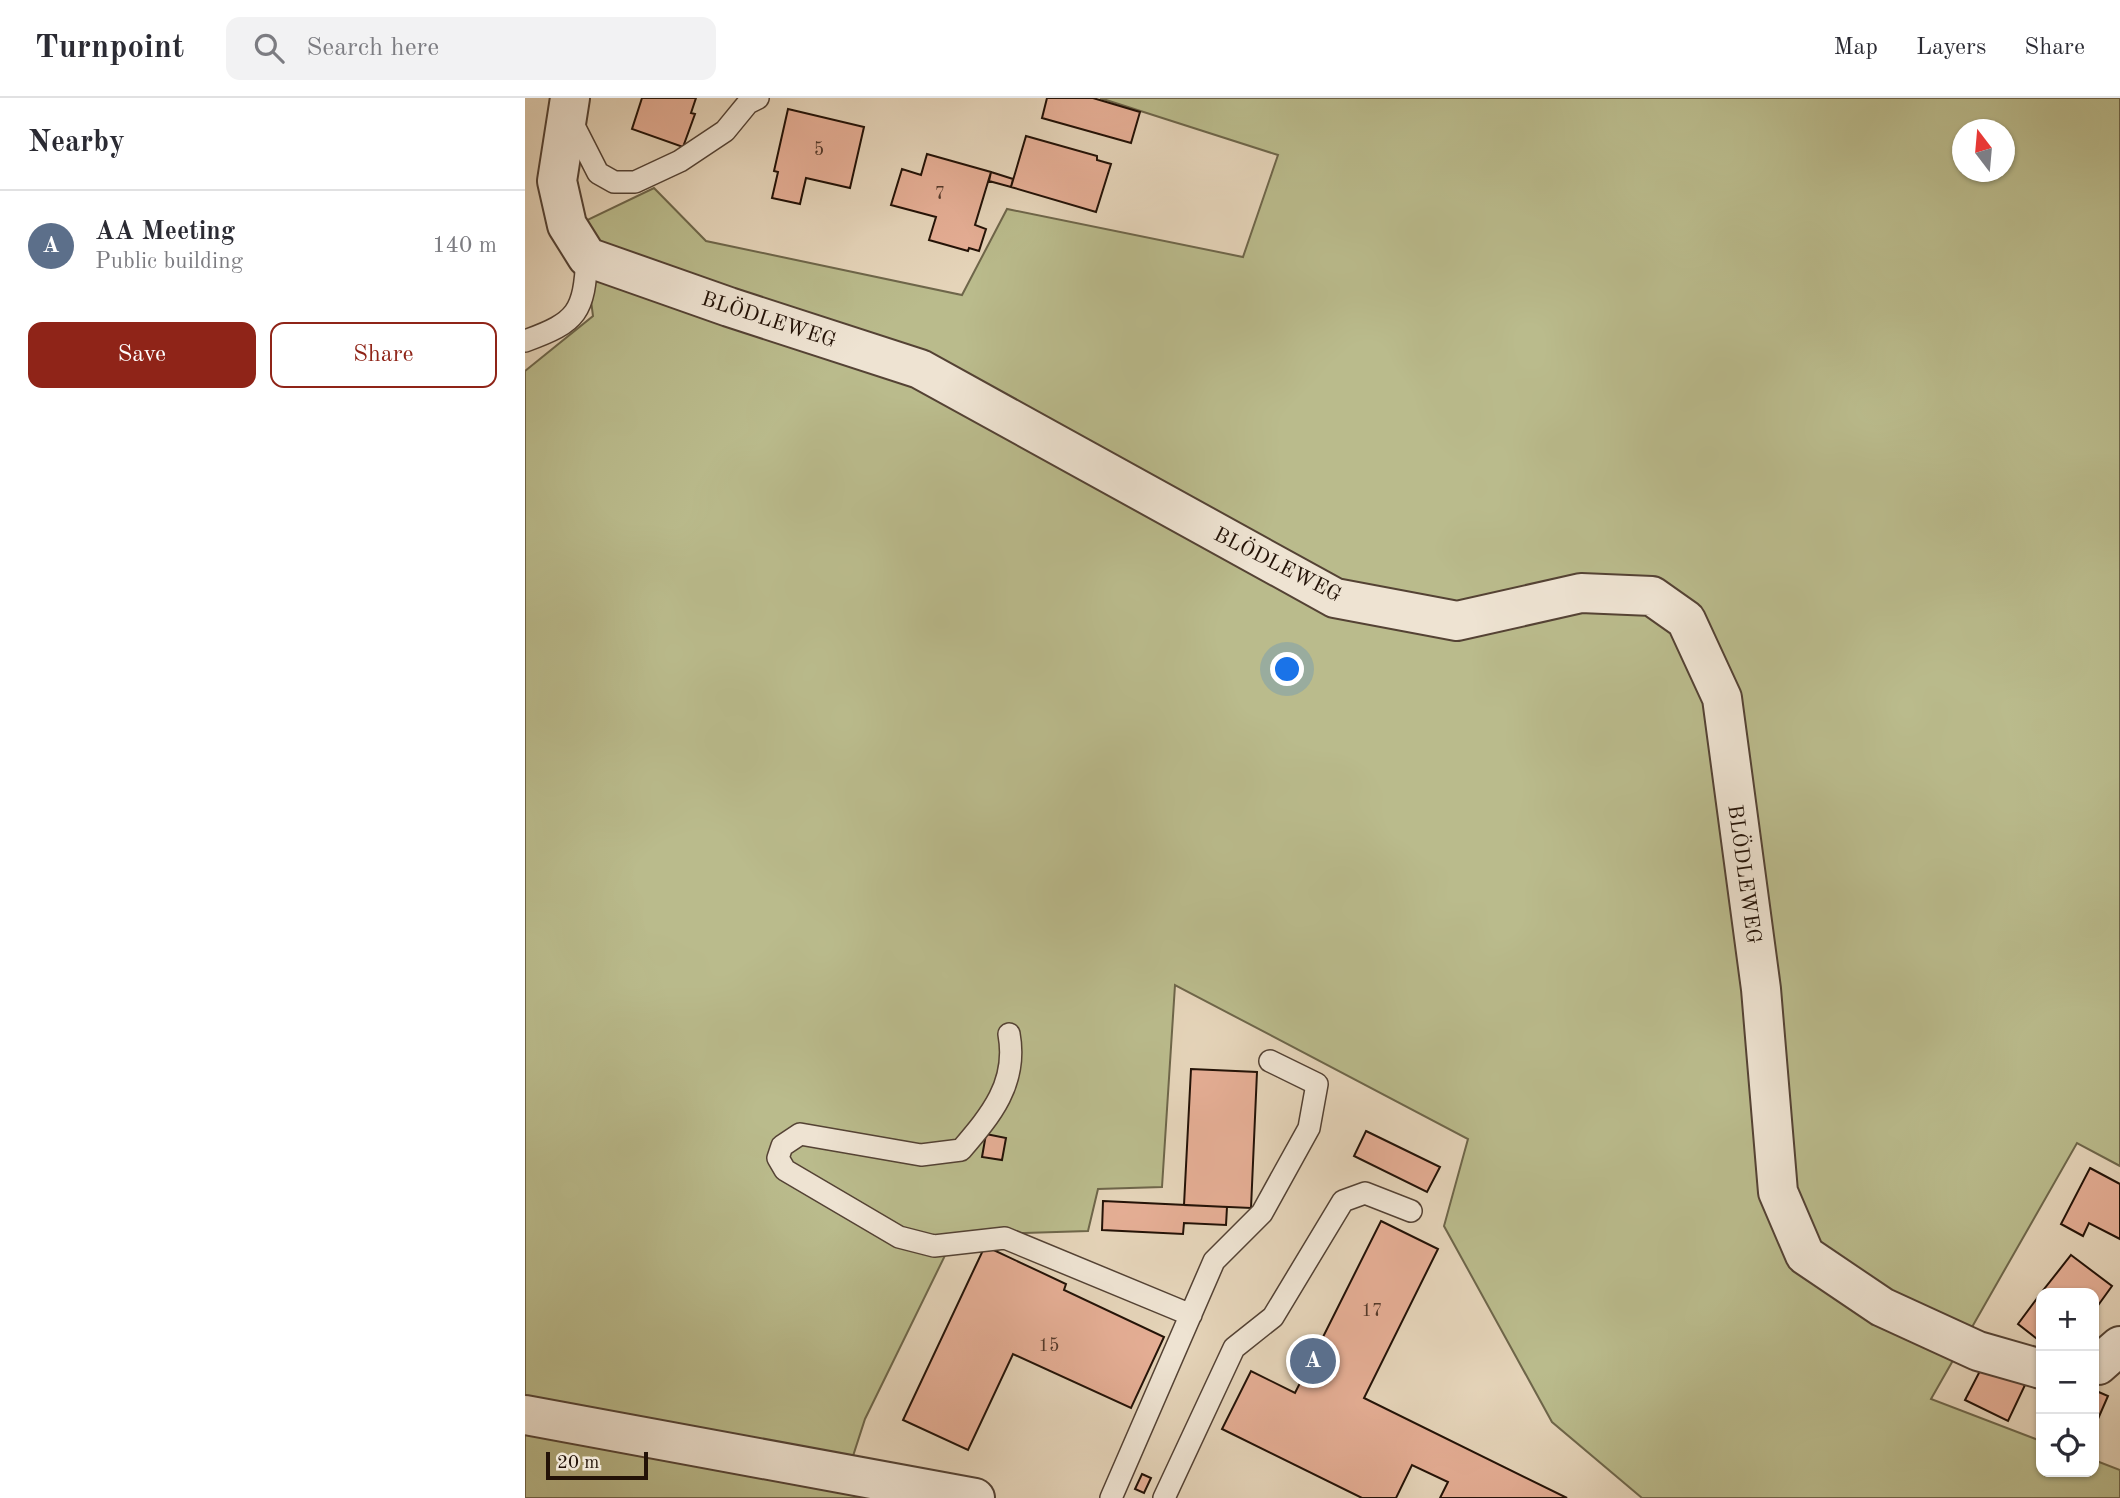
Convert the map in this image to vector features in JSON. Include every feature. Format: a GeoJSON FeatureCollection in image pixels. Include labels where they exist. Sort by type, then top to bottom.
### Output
{"type":"FeatureCollection","features":[{"type":"Feature","properties":{"kind":"street"},"geometry":{"type":"LineString","coordinates":[[568,106],[557,181],[567,225],[587,257]]}},
{"type":"Feature","properties":{"kind":"street","name":"BLÖDLEWEG"},"geometry":{"type":"LineString","coordinates":[[587,257],[920,369],[1335,598],[1457,621],[1581,593],[1652,596],[1686,620],[1722,698],[1761,989],[1778,1192],[1805,1255],[1882,1307],[1978,1351],[2036,1367]]}},
{"type":"Feature","properties":{"kind":"street"},"geometry":{"type":"LineString","coordinates":[[2099,1364],[2120,1346]]}},
{"type":"Feature","properties":{"kind":"street"},"geometry":{"type":"LineString","coordinates":[[525,1416],[975,1498]]}},
{"type":"Feature","properties":{"kind":"lane"},"geometry":{"type":"LineString","coordinates":[[568,106],[598,173],[614,182],[635,182],[680,161],[725,131],[748,103],[758,98]]}},
{"type":"Feature","properties":{"kind":"lane"},"geometry":{"type":"LineString","coordinates":[[525,341],[551,331],[577,312],[585,292],[587,257]]}},
{"type":"Feature","properties":{"kind":"lane"},"geometry":{"type":"LineString","coordinates":[[1009,1034],[1011,1047],[1005,1087],[993,1113],[961,1150],[921,1155],[800,1134],[782,1146],[778,1157],[785,1170],[899,1237],[934,1246],[1005,1238],[1191,1315]]}},
{"type":"Feature","properties":{"kind":"lane"},"geometry":{"type":"LineString","coordinates":[[1111,1498],[1214,1261],[1262,1213],[1309,1128],[1317,1084],[1270,1061]]}},
{"type":"Feature","properties":{"kind":"lane"},"geometry":{"type":"LineString","coordinates":[[1164,1498],[1234,1348],[1273,1317],[1343,1201],[1365,1193],[1411,1211]]}},
{"type":"Feature","properties":{"kind":"green space"},"geometry":{"type":"Polygon","coordinates":[[[1100,98],[2120,98],[2120,1166],[2077,1143],[1931,1399],[2036,1439],[2036,1477],[2099,1477],[2099,1462],[2120,1470],[2120,1498],[1642,1498],[1552,1422],[1444,1226],[1468,1139],[1175,985],[1162,1187],[1098,1189],[1088,1231],[955,1235],[865,1419],[843,1487],[872,1498],[525,1498],[525,371],[593,316],[581,223],[654,188],[706,241],[962,295],[1007,209],[1243,257],[1278,155],[1100,98]]]}},
{"type":"Feature","properties":{"kind":"building"},"geometry":{"type":"Polygon","coordinates":[[[642,98],[696,98],[691,113],[695,114],[683,147],[632,129],[642,98]]]}},
{"type":"Feature","properties":{"kind":"building"},"geometry":{"type":"Polygon","coordinates":[[[1047,98],[1093,98],[1140,112],[1131,143],[1042,118],[1047,98]]]}},
{"type":"Feature","properties":{"kind":"building"},"geometry":{"type":"Polygon","coordinates":[[[788,109],[864,127],[850,188],[806,178],[800,204],[772,198],[778,172],[774,171],[788,109]]]}},
{"type":"Feature","properties":{"kind":"building"},"geometry":{"type":"Polygon","coordinates":[[[1026,136],[1097,156],[1097,160],[1111,164],[1096,212],[1011,187],[1026,136]]]}},
{"type":"Feature","properties":{"kind":"building"},"geometry":{"type":"Polygon","coordinates":[[[927,154],[991,172],[975,225],[986,229],[979,251],[969,248],[968,251],[929,240],[936,217],[891,205],[902,169],[921,175],[927,154]]]}},
{"type":"Feature","properties":{"kind":"building"},"geometry":{"type":"Polygon","coordinates":[[[991,172],[1013,179],[1011,187],[989,181],[991,172]]]}},
{"type":"Feature","properties":{"kind":"building"},"geometry":{"type":"Polygon","coordinates":[[[1191,1069],[1257,1072],[1251,1208],[1184,1205],[1191,1069]]]}},
{"type":"Feature","properties":{"kind":"building"},"geometry":{"type":"Polygon","coordinates":[[[1366,1131],[1440,1167],[1427,1192],[1354,1156],[1366,1131]]]}},
{"type":"Feature","properties":{"kind":"building"},"geometry":{"type":"Polygon","coordinates":[[[986,1134],[1006,1138],[1002,1160],[982,1157],[986,1134]]]}},
{"type":"Feature","properties":{"kind":"building"},"geometry":{"type":"Polygon","coordinates":[[[2090,1168],[2120,1184],[2120,1239],[2089,1223],[2083,1236],[2061,1224],[2090,1168]]]}},
{"type":"Feature","properties":{"kind":"building"},"geometry":{"type":"Polygon","coordinates":[[[1103,1201],[1227,1207],[1226,1225],[1184,1223],[1183,1234],[1102,1230],[1103,1201]]]}},
{"type":"Feature","properties":{"kind":"building"},"geometry":{"type":"Polygon","coordinates":[[[1381,1221],[1438,1249],[1364,1398],[1567,1498],[1440,1498],[1448,1482],[1412,1465],[1396,1498],[1362,1498],[1222,1429],[1251,1371],[1295,1393],[1381,1221]]]}},
{"type":"Feature","properties":{"kind":"building"},"geometry":{"type":"Polygon","coordinates":[[[985,1246],[1066,1284],[1064,1290],[1164,1337],[1131,1408],[1013,1354],[968,1450],[903,1420],[985,1246]]]}},
{"type":"Feature","properties":{"kind":"building"},"geometry":{"type":"Polygon","coordinates":[[[2071,1255],[2112,1286],[2099,1304],[2099,1288],[2045,1288],[2071,1255]]]}},
{"type":"Feature","properties":{"kind":"building"},"geometry":{"type":"Polygon","coordinates":[[[2036,1300],[2036,1338],[2018,1324],[2036,1300]]]}},
{"type":"Feature","properties":{"kind":"building"},"geometry":{"type":"Polygon","coordinates":[[[1983,1365],[2025,1385],[2008,1421],[1965,1400],[1983,1365]]]}},
{"type":"Feature","properties":{"kind":"building"},"geometry":{"type":"Polygon","coordinates":[[[2099,1392],[2108,1396],[2099,1417],[2099,1392]]]}},
{"type":"Feature","properties":{"kind":"building"},"geometry":{"type":"Polygon","coordinates":[[[1142,1474],[1151,1478],[1144,1493],[1135,1489],[1142,1474]]]}},
{"type":"Feature","properties":{"kind":"place","name":"AA Meeting"},"geometry":{"type":"Point","coordinates":[1313,1361]}}]}
